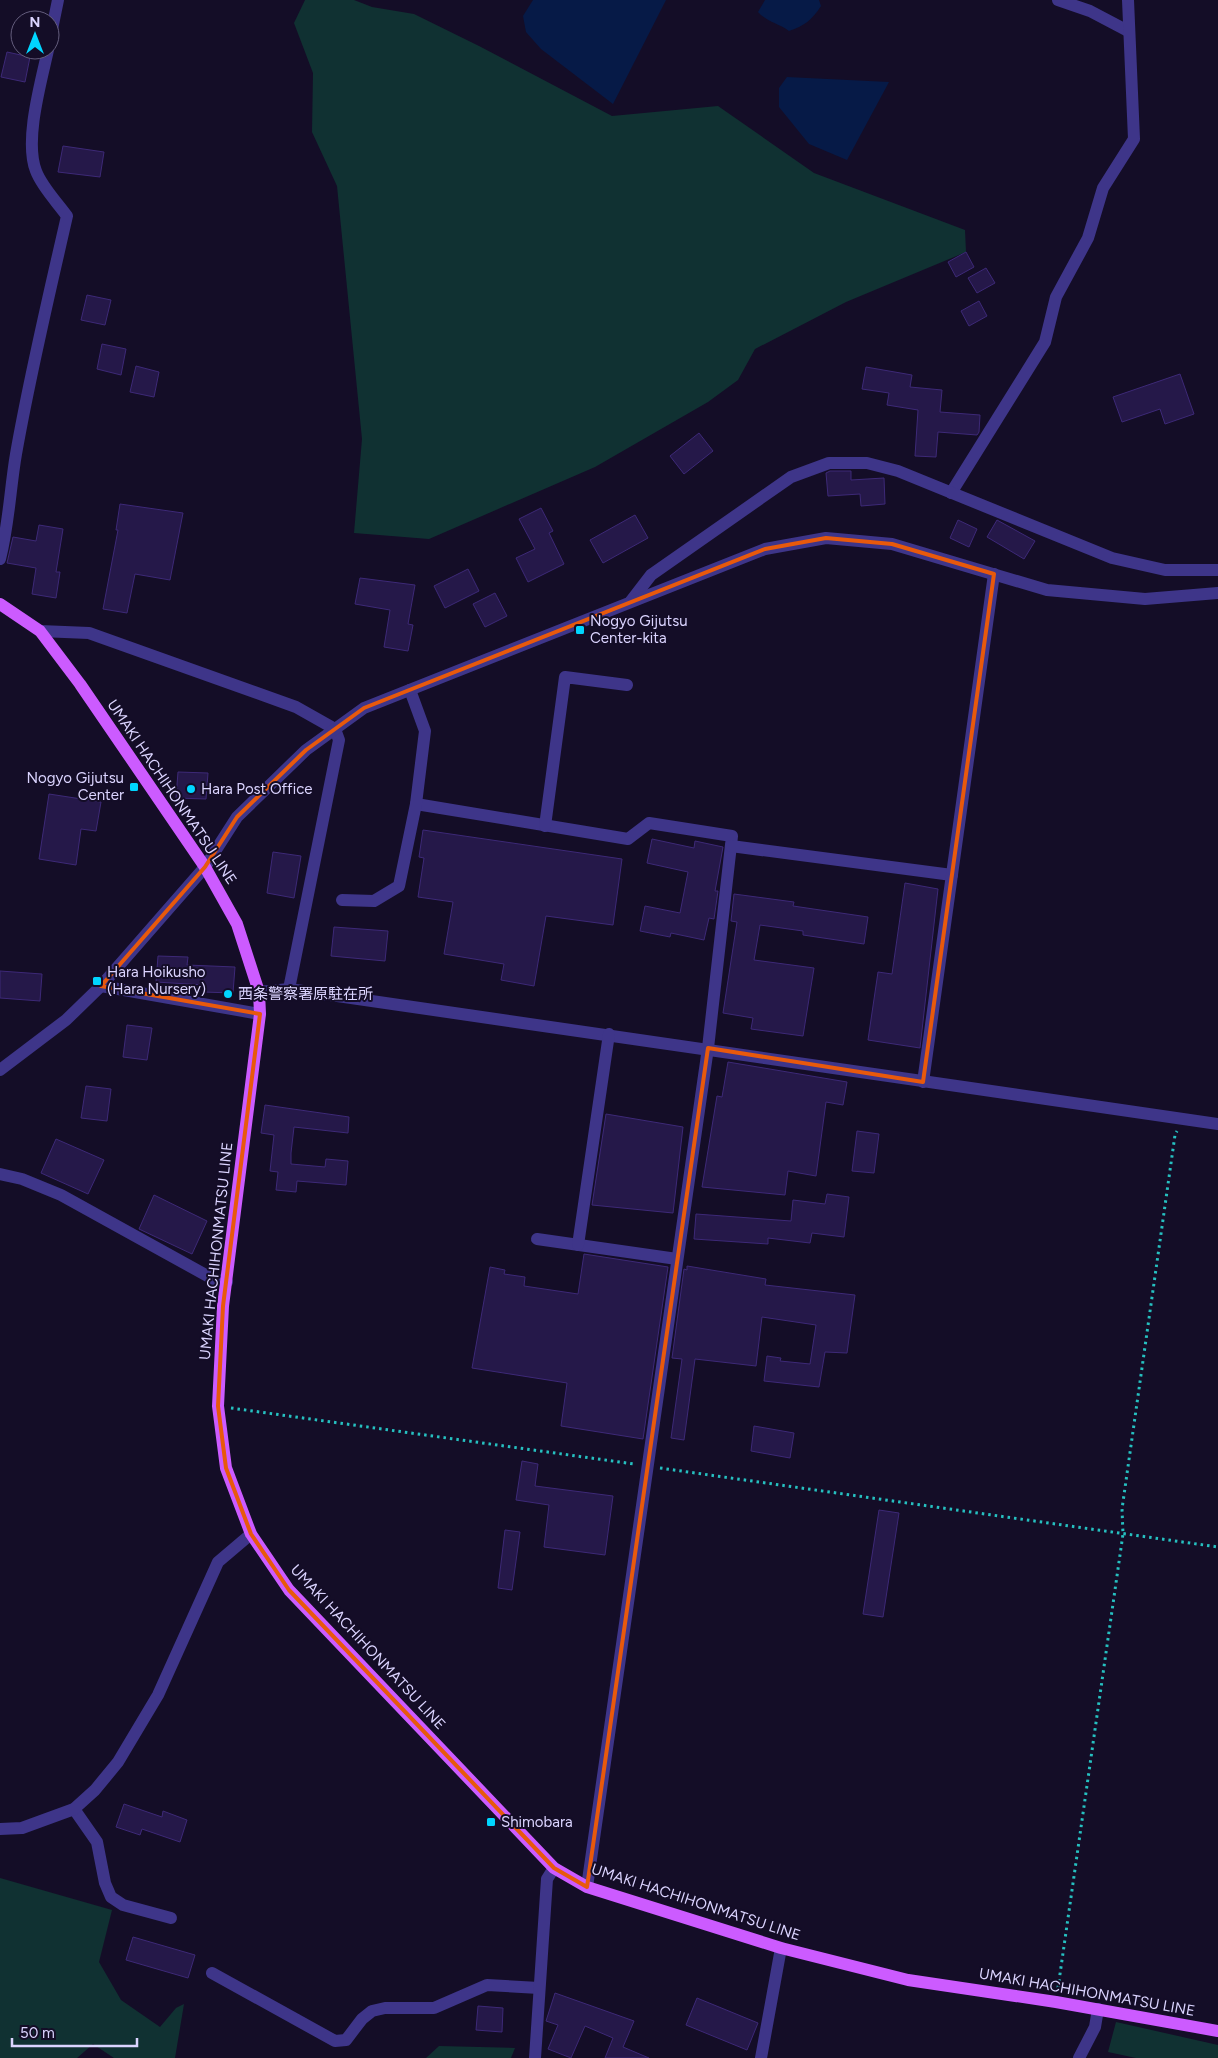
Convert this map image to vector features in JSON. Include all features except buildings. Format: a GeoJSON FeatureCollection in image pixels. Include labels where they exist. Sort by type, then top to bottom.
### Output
{"type":"FeatureCollection","features":[{"type":"Feature","properties":{"kind":"main road","name":"UMAKI HACHIHONMATSU LINE"},"geometry":{"type":"LineString","coordinates":[[0,604],[40,631],[80,684],[205,867],[237,924],[259,992],[260,1014],[227,1282],[218,1406],[226,1468],[251,1534],[288,1590],[554,1868],[587,1887],[781,1948],[908,1980],[1056,2002],[1218,2031]]}},
{"type":"Feature","properties":{"kind":"street"},"geometry":{"type":"LineString","coordinates":[[1058,0],[1090,11],[1128,31]]}},
{"type":"Feature","properties":{"kind":"street"},"geometry":{"type":"LineString","coordinates":[[951,492],[1045,342],[1056,297],[1088,238],[1103,188],[1134,139],[1128,0]]}},
{"type":"Feature","properties":{"kind":"street"},"geometry":{"type":"LineString","coordinates":[[0,559],[8,529],[16,456],[33,364],[67,216],[36,172],[33,154],[33,124],[46,60]]}},
{"type":"Feature","properties":{"kind":"street"},"geometry":{"type":"LineString","coordinates":[[630,603],[651,575],[783,482],[791,477],[829,463],[867,463],[898,471],[1112,558],[1165,570],[1218,570]]}},
{"type":"Feature","properties":{"kind":"street"},"geometry":{"type":"LineString","coordinates":[[0,1070],[66,1020],[101,986],[205,867],[237,817],[306,750],[364,708],[765,548],[826,538],[892,544],[1047,590],[1145,599],[1218,593]]}},
{"type":"Feature","properties":{"kind":"street"},"geometry":{"type":"LineString","coordinates":[[923,1082],[994,574]]}},
{"type":"Feature","properties":{"kind":"street"},"geometry":{"type":"LineString","coordinates":[[40,631],[89,632],[296,707],[335,729],[339,740],[289,988]]}},
{"type":"Feature","properties":{"kind":"street"},"geometry":{"type":"LineString","coordinates":[[545,826],[565,677],[627,685]]}},
{"type":"Feature","properties":{"kind":"street"},"geometry":{"type":"LineString","coordinates":[[342,900],[374,901],[399,886],[416,804],[426,731],[410,690]]}},
{"type":"Feature","properties":{"kind":"street"},"geometry":{"type":"LineString","coordinates":[[416,804],[628,838],[649,823],[732,836],[708,1048],[587,1887]]}},
{"type":"Feature","properties":{"kind":"street"},"geometry":{"type":"LineString","coordinates":[[731,846],[952,875]]}},
{"type":"Feature","properties":{"kind":"street"},"geometry":{"type":"LineString","coordinates":[[101,986],[260,1014]]}},
{"type":"Feature","properties":{"kind":"street"},"geometry":{"type":"LineString","coordinates":[[259,992],[289,988],[1218,1124]]}},
{"type":"Feature","properties":{"kind":"street"},"geometry":{"type":"LineString","coordinates":[[578,1245],[609,1034]]}},
{"type":"Feature","properties":{"kind":"street"},"geometry":{"type":"LineString","coordinates":[[0,1174],[22,1179],[62,1195],[213,1279],[227,1282]]}},
{"type":"Feature","properties":{"kind":"street"},"geometry":{"type":"LineString","coordinates":[[537,1239],[677,1259]]}},
{"type":"Feature","properties":{"kind":"street"},"geometry":{"type":"LineString","coordinates":[[0,1829],[22,1828],[74,1809],[95,1790],[118,1762],[158,1695],[218,1562],[251,1534]]}},
{"type":"Feature","properties":{"kind":"street"},"geometry":{"type":"LineString","coordinates":[[74,1809],[97,1842],[105,1883],[111,1897],[123,1905],[171,1918]]}},
{"type":"Feature","properties":{"kind":"street"},"geometry":{"type":"LineString","coordinates":[[535,2058],[548,1879],[554,1868]]}},
{"type":"Feature","properties":{"kind":"street"},"geometry":{"type":"LineString","coordinates":[[761,2058],[781,1948]]}},
{"type":"Feature","properties":{"kind":"street"},"geometry":{"type":"LineString","coordinates":[[212,1973],[335,2041],[346,2040],[362,2019],[372,2011],[385,2008],[434,2008],[487,1985],[539,1988]]}},
{"type":"Feature","properties":{"kind":"street"},"geometry":{"type":"LineString","coordinates":[[1078,2058],[1095,2028],[1098,2010]]}},
{"type":"Feature","properties":{"kind":"path"},"geometry":{"type":"LineString","coordinates":[[1056,2002],[1123,1534],[1122,1509],[1175,1136],[1184,1119]]}},
{"type":"Feature","properties":{"kind":"path"},"geometry":{"type":"LineString","coordinates":[[218,1406],[1218,1547]]}},
{"type":"Feature","properties":{"kind":"highlighted area"},"geometry":{"type":"Polygon","coordinates":[[[826,538],[892,544],[994,574],[923,1082],[708,1048],[587,1887],[554,1868],[289,1590],[251,1534],[226,1468],[218,1406],[223,1306],[260,1014],[101,986],[205,867],[237,817],[306,750],[364,708],[765,549],[826,538]]]}},
{"type":"Feature","properties":{"kind":"green space"},"geometry":{"type":"Polygon","coordinates":[[[305,0],[354,0],[372,7],[414,14],[612,116],[718,106],[814,173],[965,230],[966,252],[846,302],[755,349],[738,380],[708,402],[595,467],[429,539],[354,533],[362,439],[337,186],[312,132],[313,73],[294,23],[305,0]]]}},
{"type":"Feature","properties":{"kind":"green space"},"geometry":{"type":"Polygon","coordinates":[[[0,1878],[112,1910],[99,1962],[121,2000],[160,2027],[176,2008],[184,2004],[175,2058],[114,2058],[93,2044],[77,2058],[0,2058],[0,1878]]]}},
{"type":"Feature","properties":{"kind":"green space"},"geometry":{"type":"Polygon","coordinates":[[[1116,2022],[1218,2045],[1218,2058],[1136,2058],[1108,2052],[1116,2022]]]}},
{"type":"Feature","properties":{"kind":"green space"},"geometry":{"type":"Polygon","coordinates":[[[439,2046],[515,2048],[511,2058],[426,2058],[439,2046]]]}},
{"type":"Feature","properties":{"kind":"water"},"geometry":{"type":"Polygon","coordinates":[[[533,0],[666,0],[613,104],[541,49],[526,32],[523,16],[533,0]]]}},
{"type":"Feature","properties":{"kind":"water"},"geometry":{"type":"Polygon","coordinates":[[[765,0],[819,0],[821,6],[807,22],[789,31],[758,12],[765,0]]]}},
{"type":"Feature","properties":{"kind":"water"},"geometry":{"type":"Polygon","coordinates":[[[787,77],[889,82],[847,160],[809,144],[779,107],[779,88],[787,77]]]}},
{"type":"Feature","properties":{"kind":"place","name":"Nogyo Gijutsu Center-kita"},"geometry":{"type":"Point","coordinates":[580,630]}},
{"type":"Feature","properties":{"kind":"place","name":"Nogyo Gijutsu Center"},"geometry":{"type":"Point","coordinates":[134,787]}},
{"type":"Feature","properties":{"kind":"place","name":"Hara Post Office"},"geometry":{"type":"Point","coordinates":[191,789]}},
{"type":"Feature","properties":{"kind":"place","name":"Hara Hoikusho (Hara Nursery)"},"geometry":{"type":"Point","coordinates":[97,981]}},
{"type":"Feature","properties":{"kind":"place","name":"西条警察署原駐在所"},"geometry":{"type":"Point","coordinates":[228,994]}},
{"type":"Feature","properties":{"kind":"place","name":"Shimobara"},"geometry":{"type":"Point","coordinates":[491,1822]}}]}
